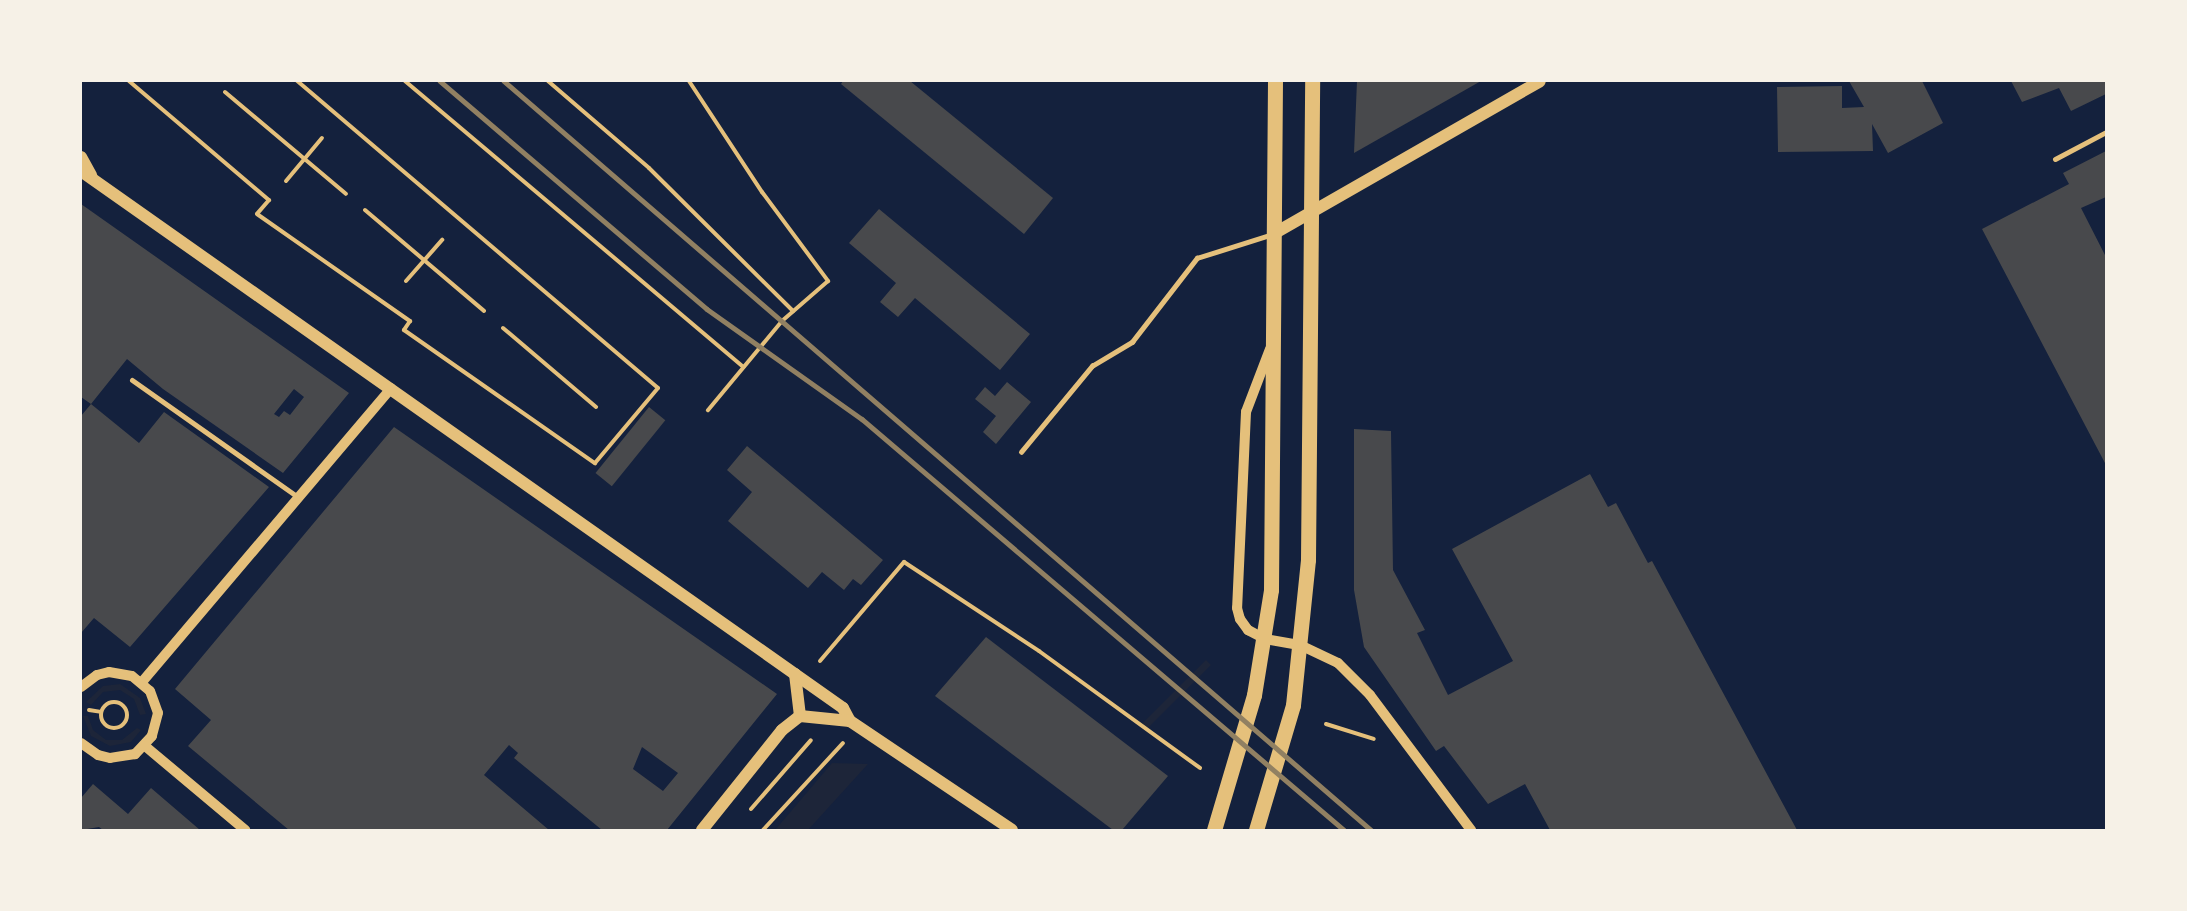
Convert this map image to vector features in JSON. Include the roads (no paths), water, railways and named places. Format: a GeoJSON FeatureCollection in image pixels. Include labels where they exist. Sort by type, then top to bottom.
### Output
{"type":"FeatureCollection","features":[{"type":"Feature","properties":{"kind":"main road"},"geometry":{"type":"LineString","coordinates":[[1214,830],[1222,812],[1254,695],[1265,639],[1271,590],[1275,81]]}},
{"type":"Feature","properties":{"kind":"main road"},"geometry":{"type":"LineString","coordinates":[[1257,828],[1293,705],[1308,560],[1312,81]]}},
{"type":"Feature","properties":{"kind":"main road"},"geometry":{"type":"LineString","coordinates":[[1275,233],[1311,215],[1540,81]]}},
{"type":"Feature","properties":{"kind":"main road"},"geometry":{"type":"LineString","coordinates":[[81,157],[86,173],[843,708],[850,721],[1012,830]]}},
{"type":"Feature","properties":{"kind":"main road"},"geometry":{"type":"LineString","coordinates":[[795,674],[800,716]]}},
{"type":"Feature","properties":{"kind":"main road"},"geometry":{"type":"LineString","coordinates":[[702,830],[782,730],[800,716],[850,721]]}},
{"type":"Feature","properties":{"kind":"street"},"geometry":{"type":"LineString","coordinates":[[2055,159],[2106,132]]}},
{"type":"Feature","properties":{"kind":"street"},"geometry":{"type":"LineString","coordinates":[[1274,339],[1246,412],[1237,608],[1248,630],[1265,639],[1300,645],[1338,663],[1370,695],[1471,830]]}},
{"type":"Feature","properties":{"kind":"street"},"geometry":{"type":"LineString","coordinates":[[132,380],[298,497]]}},
{"type":"Feature","properties":{"kind":"street"},"geometry":{"type":"LineString","coordinates":[[142,682],[391,388]]}},
{"type":"Feature","properties":{"kind":"street"},"geometry":{"type":"LineString","coordinates":[[81,687],[97,675],[121,672],[142,682],[156,702],[158,713],[152,736],[145,746],[116,758],[98,755],[83,749]]}},
{"type":"Feature","properties":{"kind":"street"},"geometry":{"type":"LineString","coordinates":[[145,746],[245,830]]}},
{"type":"Feature","properties":{"kind":"lane"},"geometry":{"type":"LineString","coordinates":[[1021,452],[1092,366],[1132,342],[1197,258],[1275,233]]}},
{"type":"Feature","properties":{"kind":"railway"},"geometry":{"type":"LineString","coordinates":[[440,81],[707,309],[862,419],[1344,830]]}},
{"type":"Feature","properties":{"kind":"railway"},"geometry":{"type":"LineString","coordinates":[[504,81],[1371,830]]}}]}
